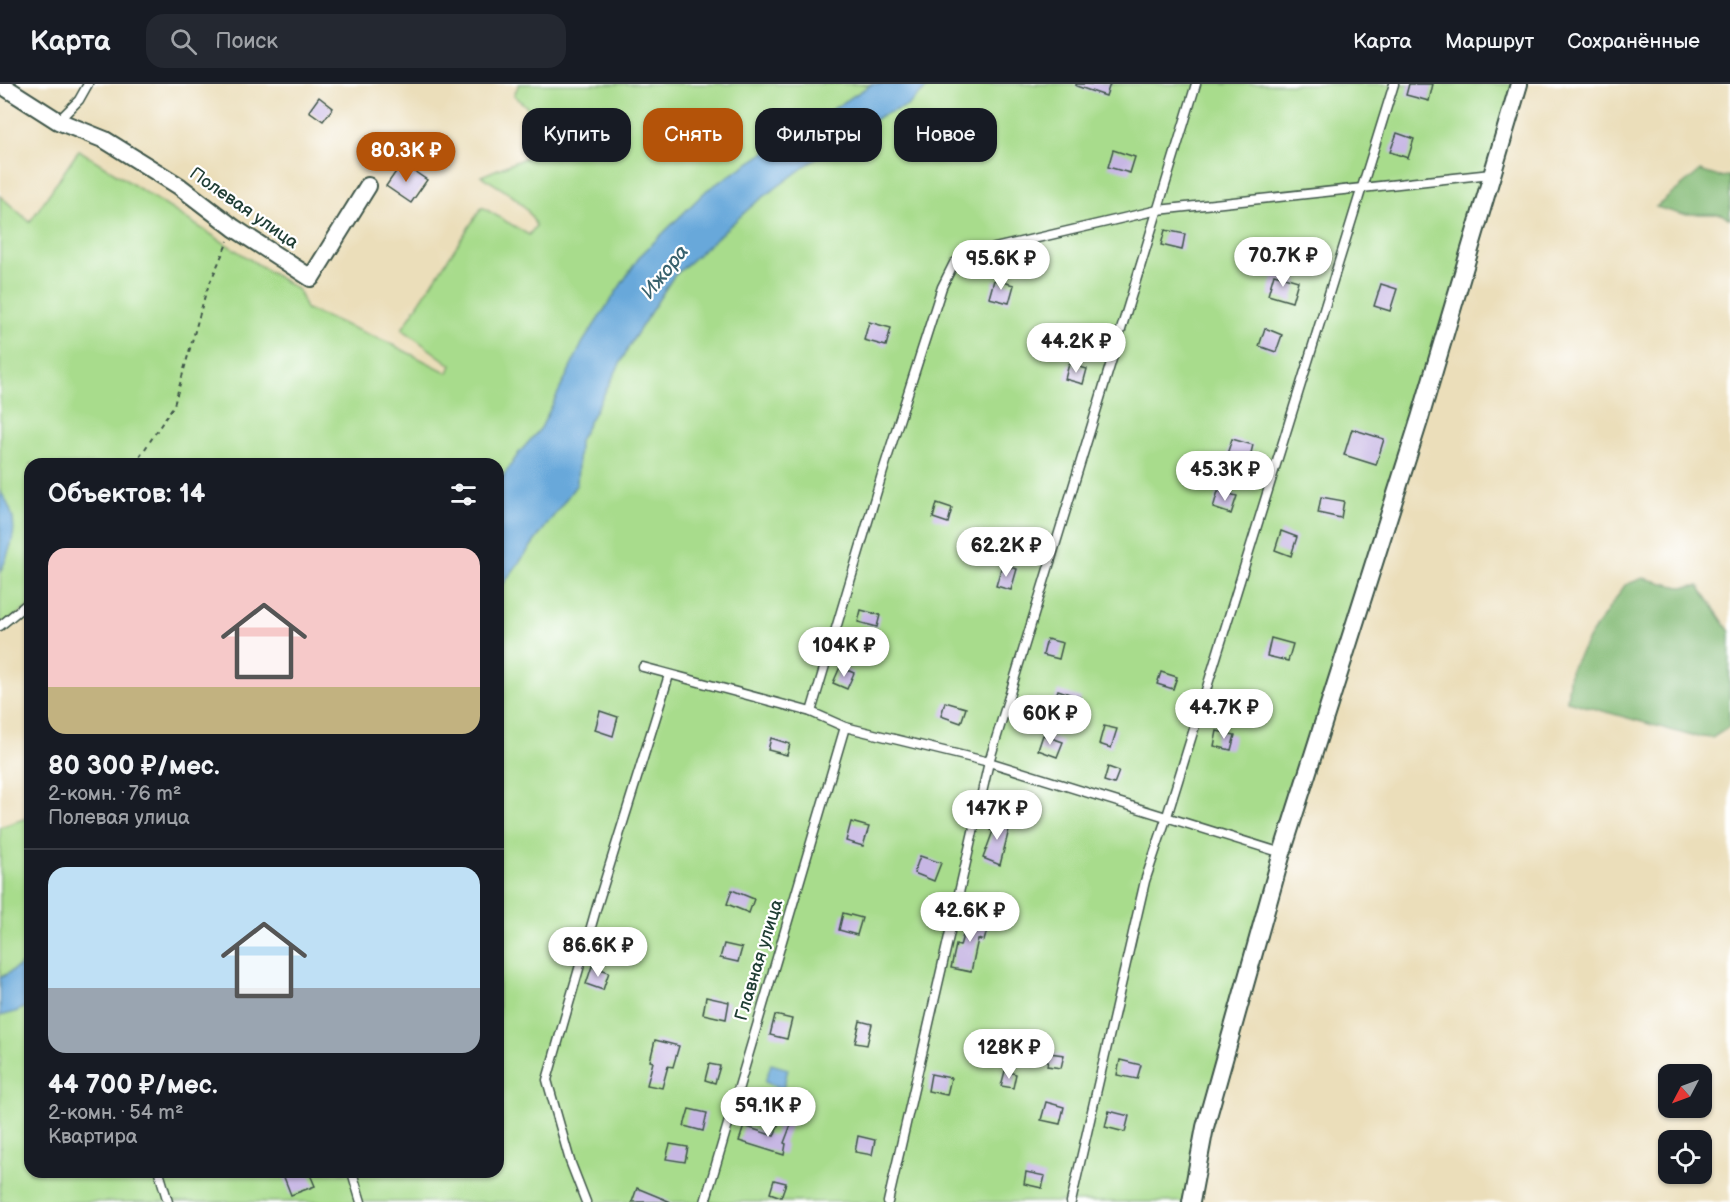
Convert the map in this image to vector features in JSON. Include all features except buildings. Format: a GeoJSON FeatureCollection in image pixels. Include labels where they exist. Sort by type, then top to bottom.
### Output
{"type":"FeatureCollection","features":[{"type":"Feature","properties":{"kind":"street","name":"Полевая улица"},"geometry":{"type":"LineString","coordinates":[[0,84],[58,121],[105,141],[179,186],[234,228],[311,278],[368,186]]}},
{"type":"Feature","properties":{"kind":"street"},"geometry":{"type":"LineString","coordinates":[[1191,1202],[1205,1127],[1282,853],[1420,418],[1519,84]]}},
{"type":"Feature","properties":{"kind":"lane"},"geometry":{"type":"LineString","coordinates":[[58,121],[79,100],[88,84]]}},
{"type":"Feature","properties":{"kind":"lane"},"geometry":{"type":"LineString","coordinates":[[888,1202],[989,762],[1196,84]]}},
{"type":"Feature","properties":{"kind":"lane"},"geometry":{"type":"LineString","coordinates":[[1071,1202],[1145,881],[1394,84]]}},
{"type":"Feature","properties":{"kind":"lane"},"geometry":{"type":"LineString","coordinates":[[811,712],[893,438],[942,287],[954,263],[969,254],[1158,210],[1491,174]]}},
{"type":"Feature","properties":{"kind":"lane"},"geometry":{"type":"LineString","coordinates":[[0,626],[24,606]]}},
{"type":"Feature","properties":{"kind":"lane"},"geometry":{"type":"LineString","coordinates":[[643,668],[811,712],[846,727],[989,762],[1282,853]]}},
{"type":"Feature","properties":{"kind":"lane"},"geometry":{"type":"LineString","coordinates":[[586,1202],[570,1161],[547,1080],[597,906],[669,675]]}},
{"type":"Feature","properties":{"kind":"lane","name":"Главная улица"},"geometry":{"type":"LineString","coordinates":[[705,1202],[846,727]]}},
{"type":"Feature","properties":{"kind":"lane"},"geometry":{"type":"LineString","coordinates":[[161,1178],[168,1202]]}},
{"type":"Feature","properties":{"kind":"lane"},"geometry":{"type":"LineString","coordinates":[[354,1178],[361,1202]]}},
{"type":"Feature","properties":{"kind":"path"},"geometry":{"type":"LineString","coordinates":[[139,458],[174,405],[206,292],[234,228]]}},
{"type":"Feature","properties":{"kind":"green space"},"geometry":{"type":"Polygon","coordinates":[[[519,84],[872,84],[835,108],[755,108],[755,159],[707,190],[640,256],[583,342],[541,428],[519,453],[504,475],[504,458],[24,458],[24,610],[0,626],[0,196],[30,222],[79,150],[298,290],[306,309],[387,342],[448,373],[451,365],[402,329],[482,207],[529,235],[536,226],[532,217],[520,203],[481,176],[522,159],[522,162],[631,162],[631,108],[528,108],[514,95],[519,84]]]}},
{"type":"Feature","properties":{"kind":"green space"},"geometry":{"type":"Polygon","coordinates":[[[931,84],[1519,84],[1282,853],[1191,1202],[0,1202],[0,1016],[24,1008],[24,1178],[504,1178],[504,583],[577,484],[579,441],[632,341],[673,277],[754,204],[811,162],[882,162],[882,115],[894,111],[894,162],[997,162],[997,108],[901,108],[907,106],[931,84]]]}},
{"type":"Feature","properties":{"kind":"green space"},"geometry":{"type":"Polygon","coordinates":[[[1700,171],[1719,177],[1730,176],[1730,219],[1721,214],[1680,214],[1656,207],[1700,171]]]}},
{"type":"Feature","properties":{"kind":"green space"},"geometry":{"type":"Polygon","coordinates":[[[1643,578],[1680,587],[1699,586],[1730,632],[1729,727],[1712,738],[1692,736],[1567,701],[1570,671],[1590,636],[1625,585],[1643,578]]]}},
{"type":"Feature","properties":{"kind":"green space"},"geometry":{"type":"Polygon","coordinates":[[[24,819],[24,964],[0,978],[0,827],[24,819]]]}},
{"type":"Feature","properties":{"kind":"water","name":"Ижора"},"geometry":{"type":"Polygon","coordinates":[[[872,84],[931,84],[907,106],[894,108],[894,111],[882,115],[882,108],[835,108],[872,84]]]}},
{"type":"Feature","properties":{"kind":"water","name":"Ижора"},"geometry":{"type":"Polygon","coordinates":[[[755,159],[755,162],[811,162],[754,204],[673,277],[632,341],[579,441],[577,484],[504,583],[504,475],[519,453],[541,428],[583,342],[640,256],[707,190],[755,159]]]}},
{"type":"Feature","properties":{"kind":"water"},"geometry":{"type":"Polygon","coordinates":[[[0,491],[12,513],[14,532],[0,574],[0,491]]]}},
{"type":"Feature","properties":{"kind":"water"},"geometry":{"type":"Polygon","coordinates":[[[24,964],[24,1008],[0,1016],[0,978],[24,964]]]}},
{"type":"Feature","properties":{"kind":"water"},"geometry":{"type":"Polygon","coordinates":[[[771,1064],[788,1069],[783,1089],[765,1082],[771,1064]]]}}]}
